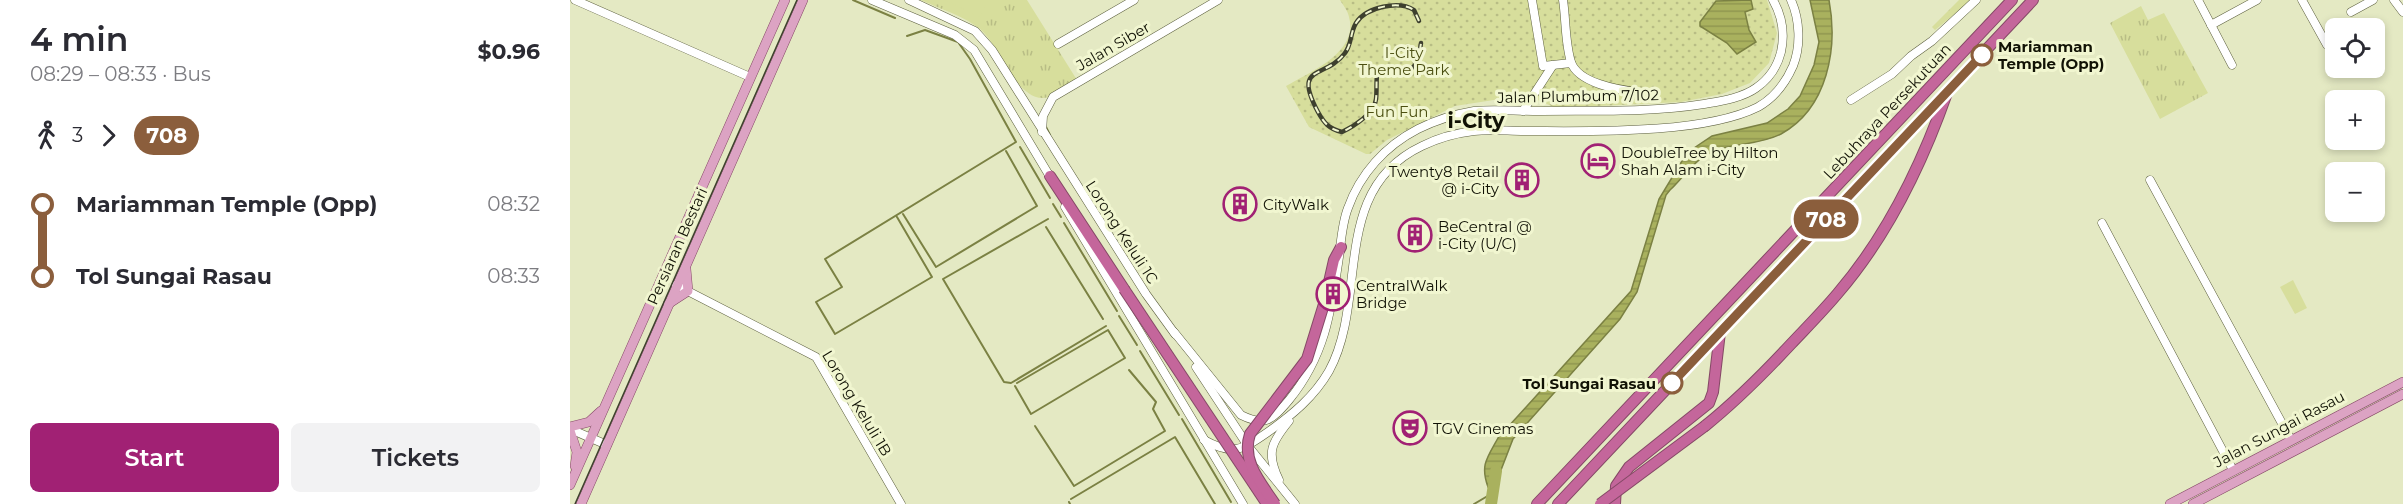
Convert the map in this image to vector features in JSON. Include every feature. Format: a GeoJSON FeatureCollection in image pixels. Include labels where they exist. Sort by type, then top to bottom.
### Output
{"type":"FeatureCollection","features":[{"type":"Feature","properties":{"kind":"highway","name":"Lebuhraya Persekutuan"},"geometry":{"type":"LineString","coordinates":[[1537,504],[2012,0]]}},
{"type":"Feature","properties":{"kind":"highway","name":"Lebuhraya Persekutuan"},"geometry":{"type":"LineString","coordinates":[[1558,504],[2033,0]]}},
{"type":"Feature","properties":{"kind":"highway"},"geometry":{"type":"LineString","coordinates":[[1600,504],[1705,426],[1762,375],[1839,292],[1866,255],[1930,142],[1948,90]]}},
{"type":"Feature","properties":{"kind":"highway"},"geometry":{"type":"LineString","coordinates":[[1050,177],[1267,504]]}},
{"type":"Feature","properties":{"kind":"highway"},"geometry":{"type":"LineString","coordinates":[[1275,504],[1252,468],[1248,458],[1248,441],[1256,425],[1307,359],[1324,304],[1334,260],[1341,247]]}},
{"type":"Feature","properties":{"kind":"highway"},"geometry":{"type":"LineString","coordinates":[[1615,504],[1616,486],[1629,466],[1709,403],[1713,392],[1720,332]]}},
{"type":"Feature","properties":{"kind":"main road","name":"Persiaran Bestari"},"geometry":{"type":"LineString","coordinates":[[572,481],[785,0]]}},
{"type":"Feature","properties":{"kind":"main road","name":"Persiaran Bestari"},"geometry":{"type":"LineString","coordinates":[[581,504],[797,11],[804,0]]}},
{"type":"Feature","properties":{"kind":"main road"},"geometry":{"type":"LineString","coordinates":[[668,304],[688,291],[686,263]]}},
{"type":"Feature","properties":{"kind":"main road","name":"Jalan Sungai Rasau"},"geometry":{"type":"LineString","coordinates":[[2170,504],[2403,382]]}},
{"type":"Feature","properties":{"kind":"main road","name":"Jalan Sungai Rasau"},"geometry":{"type":"LineString","coordinates":[[2193,504],[2402,397]]}},
{"type":"Feature","properties":{"kind":"main road"},"geometry":{"type":"LineString","coordinates":[[572,481],[577,452],[570,429],[589,422],[605,407]]}},
{"type":"Feature","properties":{"kind":"street"},"geometry":{"type":"LineString","coordinates":[[575,0],[750,77]]}},
{"type":"Feature","properties":{"kind":"street"},"geometry":{"type":"LineString","coordinates":[[872,0],[955,35],[974,50],[1050,177],[1070,216],[1243,504]]}},
{"type":"Feature","properties":{"kind":"street","name":"Lorong Keluli 1C"},"geometry":{"type":"LineString","coordinates":[[909,0],[975,31],[992,50],[1146,294],[1174,332],[1248,446],[1295,504]]}},
{"type":"Feature","properties":{"kind":"street"},"geometry":{"type":"LineString","coordinates":[[1058,44],[1134,0]]}},
{"type":"Feature","properties":{"kind":"street","name":"Jalan Siber"},"geometry":{"type":"LineString","coordinates":[[1042,132],[1042,116],[1053,97],[1218,0]]}},
{"type":"Feature","properties":{"kind":"street"},"geometry":{"type":"LineString","coordinates":[[1532,0],[1543,66],[1571,63]]}},
{"type":"Feature","properties":{"kind":"street"},"geometry":{"type":"LineString","coordinates":[[1563,0],[1571,63],[1585,76],[1601,85],[1638,92]]}},
{"type":"Feature","properties":{"kind":"street","name":"Jalan Plumbum 7/102"},"geometry":{"type":"LineString","coordinates":[[1174,332],[1240,415],[1255,422],[1263,422],[1283,406],[1306,379],[1321,350],[1347,210],[1357,187],[1375,161],[1395,144],[1418,129],[1474,111],[1690,106],[1726,100],[1754,90],[1770,77],[1778,62],[1783,42],[1783,26],[1773,0]]}},
{"type":"Feature","properties":{"kind":"street"},"geometry":{"type":"LineString","coordinates":[[1285,493],[1273,467],[1271,451],[1275,438],[1318,387],[1336,355],[1362,212],[1376,184],[1398,162],[1420,147],[1441,138],[1476,130],[1627,129],[1731,117],[1759,106],[1782,85],[1797,57],[1799,32],[1791,0]]}},
{"type":"Feature","properties":{"kind":"street"},"geometry":{"type":"LineString","coordinates":[[1851,100],[1892,74],[1911,56],[1932,42],[1976,0]]}},
{"type":"Feature","properties":{"kind":"street"},"geometry":{"type":"LineString","coordinates":[[2198,0],[2232,65]]}},
{"type":"Feature","properties":{"kind":"street"},"geometry":{"type":"LineString","coordinates":[[2211,25],[2257,0]]}},
{"type":"Feature","properties":{"kind":"street"},"geometry":{"type":"LineString","coordinates":[[2302,0],[2325,41]]}},
{"type":"Feature","properties":{"kind":"street"},"geometry":{"type":"LineString","coordinates":[[2351,12],[2373,0]]}},
{"type":"Feature","properties":{"kind":"street"},"geometry":{"type":"LineString","coordinates":[[2394,0],[2403,12]]}},
{"type":"Feature","properties":{"kind":"street"},"geometry":{"type":"LineString","coordinates":[[1523,111],[1553,65]]}},
{"type":"Feature","properties":{"kind":"street"},"geometry":{"type":"LineString","coordinates":[[1690,106],[1696,122]]}},
{"type":"Feature","properties":{"kind":"street"},"geometry":{"type":"LineString","coordinates":[[2150,180],[2291,440]]}},
{"type":"Feature","properties":{"kind":"street"},"geometry":{"type":"LineString","coordinates":[[2102,223],[2234,470]]}},
{"type":"Feature","properties":{"kind":"street","name":"Lorong Keluli 1B"},"geometry":{"type":"LineString","coordinates":[[676,285],[816,357],[901,504]]}},
{"type":"Feature","properties":{"kind":"street"},"geometry":{"type":"LineString","coordinates":[[1203,440],[1222,450],[1237,450],[1248,446],[1296,413]]}},
{"type":"Feature","properties":{"kind":"street"},"geometry":{"type":"LineString","coordinates":[[570,429],[607,445]]}},
{"type":"Feature","properties":{"kind":"green space"},"geometry":{"type":"Polygon","coordinates":[[[921,0],[1027,0],[1077,80],[1049,97],[1038,97],[1028,93],[1010,73],[988,37],[980,29],[959,16],[921,0]]]}},
{"type":"Feature","properties":{"kind":"green space"},"geometry":{"type":"Polygon","coordinates":[[[945,0],[988,0],[980,17],[945,0]]]}},
{"type":"Feature","properties":{"kind":"green space","name":"I-City Theme Park"},"geometry":{"type":"Polygon","coordinates":[[[1340,0],[1767,0],[1777,33],[1769,63],[1750,83],[1722,94],[1681,102],[1556,108],[1526,95],[1455,106],[1387,140],[1370,154],[1366,154],[1309,127],[1286,86],[1330,59],[1347,41],[1350,29],[1349,17],[1340,0]]]}},
{"type":"Feature","properties":{"kind":"green space"},"geometry":{"type":"Polygon","coordinates":[[[1959,0],[1972,0],[1935,30],[1932,27],[1959,0]]]}},
{"type":"Feature","properties":{"kind":"green space"},"geometry":{"type":"Polygon","coordinates":[[[2141,6],[2148,20],[2164,13],[2208,93],[2160,119],[2110,23],[2141,6]]]}},
{"type":"Feature","properties":{"kind":"green space"},"geometry":{"type":"Polygon","coordinates":[[[2293,280],[2307,308],[2295,314],[2280,287],[2293,280]]]}},
{"type":"Feature","properties":{"kind":"shaded area"},"geometry":{"type":"Polygon","coordinates":[[[1751,0],[1753,9],[1745,12],[1749,30],[1756,42],[1737,54],[1727,43],[1700,26],[1700,22],[1716,1],[1751,0]]]}},
{"type":"Feature","properties":{"kind":"shaded area"},"geometry":{"type":"Polygon","coordinates":[[[1810,0],[1829,0],[1832,38],[1826,75],[1810,109],[1797,123],[1772,138],[1725,148],[1706,155],[1670,190],[1666,195],[1637,292],[1620,319],[1513,439],[1496,483],[1488,487],[1485,467],[1498,438],[1631,291],[1659,199],[1682,161],[1694,148],[1712,136],[1767,123],[1788,109],[1800,96],[1814,65],[1819,42],[1810,0]]]}},
{"type":"Feature","properties":{"kind":"waterway"},"geometry":{"type":"LineString","coordinates":[[853,0],[895,18]]}},
{"type":"Feature","properties":{"kind":"waterway"},"geometry":{"type":"LineString","coordinates":[[897,217],[932,277],[835,334],[816,302],[842,287],[825,259],[1016,142],[970,59],[958,42],[925,30],[907,36]]}},
{"type":"Feature","properties":{"kind":"waterway"},"geometry":{"type":"LineString","coordinates":[[1045,125],[1050,135]]}},
{"type":"Feature","properties":{"kind":"waterway"},"geometry":{"type":"LineString","coordinates":[[1020,147],[1050,198]]}},
{"type":"Feature","properties":{"kind":"waterway"},"geometry":{"type":"LineString","coordinates":[[903,214],[936,267],[1037,206],[1006,151]]}},
{"type":"Feature","properties":{"kind":"waterway"},"geometry":{"type":"LineString","coordinates":[[1053,204],[1061,217]]}},
{"type":"Feature","properties":{"kind":"waterway"},"geometry":{"type":"LineString","coordinates":[[1048,219],[943,279],[1004,382],[1011,383],[1106,326]]}},
{"type":"Feature","properties":{"kind":"waterway"},"geometry":{"type":"LineString","coordinates":[[1064,223],[1117,311]]}},
{"type":"Feature","properties":{"kind":"waterway"},"geometry":{"type":"LineString","coordinates":[[1046,227],[1103,319]]}},
{"type":"Feature","properties":{"kind":"waterway"},"geometry":{"type":"LineString","coordinates":[[1119,316],[1137,345]]}},
{"type":"Feature","properties":{"kind":"waterway"},"geometry":{"type":"LineString","coordinates":[[1015,386],[1031,414],[1125,358],[1108,330],[1017,383]]}},
{"type":"Feature","properties":{"kind":"waterway"},"geometry":{"type":"LineString","coordinates":[[1140,351],[1179,415]]}},
{"type":"Feature","properties":{"kind":"waterway"},"geometry":{"type":"LineString","coordinates":[[1035,426],[1074,486],[1165,431],[1153,409],[1156,402],[1129,370]]}},
{"type":"Feature","properties":{"kind":"waterway"},"geometry":{"type":"LineString","coordinates":[[1182,419],[1231,502]]}},
{"type":"Feature","properties":{"kind":"waterway"},"geometry":{"type":"LineString","coordinates":[[1071,499],[1175,437],[1215,504]]}},
{"type":"Feature","properties":{"kind":"waterway"},"geometry":{"type":"LineString","coordinates":[[1491,504],[1496,471]]}},
{"type":"Feature","properties":{"kind":"waterway"},"geometry":{"type":"LineString","coordinates":[[1474,504],[1491,494]]}},
{"type":"Feature","properties":{"kind":"tram line"},"geometry":{"type":"LineString","coordinates":[[575,504],[797,0]]}},
{"type":"Feature","properties":{"kind":"railway"},"geometry":{"type":"LineString","coordinates":[[1419,21],[1414,10],[1400,6],[1375,9],[1361,17],[1354,27],[1345,53],[1310,79],[1308,86],[1311,97],[1325,122],[1342,132],[1363,119],[1375,104],[1377,75],[1385,69],[1412,68],[1418,62],[1421,43]]}},
{"type":"Feature","properties":{"kind":"bus line","name":"708"},"geometry":{"type":"LineString","coordinates":[[1672,383],[1982,55]]}},
{"type":"Feature","properties":{"kind":"place","name":"Mariamman Temple (Opp)"},"geometry":{"type":"Point","coordinates":[1982,55]}},
{"type":"Feature","properties":{"kind":"place","name":"DoubleTree by Hilton Shah Alam i-City"},"geometry":{"type":"Point","coordinates":[1598,161]}},
{"type":"Feature","properties":{"kind":"place","name":"Twenty8 Retail @ i-City"},"geometry":{"type":"Point","coordinates":[1522,180]}},
{"type":"Feature","properties":{"kind":"place","name":"CityWalk"},"geometry":{"type":"Point","coordinates":[1240,204]}},
{"type":"Feature","properties":{"kind":"place","name":"BeCentral @ i-City (U/C)"},"geometry":{"type":"Point","coordinates":[1415,235]}},
{"type":"Feature","properties":{"kind":"place","name":"CentralWalk Bridge"},"geometry":{"type":"Point","coordinates":[1333,294]}},
{"type":"Feature","properties":{"kind":"place","name":"Tol Sungai Rasau"},"geometry":{"type":"Point","coordinates":[1672,383]}},
{"type":"Feature","properties":{"kind":"place","name":"TGV Cinemas"},"geometry":{"type":"Point","coordinates":[1410,428]}},
{"type":"Feature","properties":{"kind":"district","name":"i-City"},"geometry":{"type":"Point","coordinates":[1476,120]}},
{"type":"Feature","properties":{"kind":"park label","name":"Fun Fun"},"geometry":{"type":"Point","coordinates":[1397,111]}}]}
